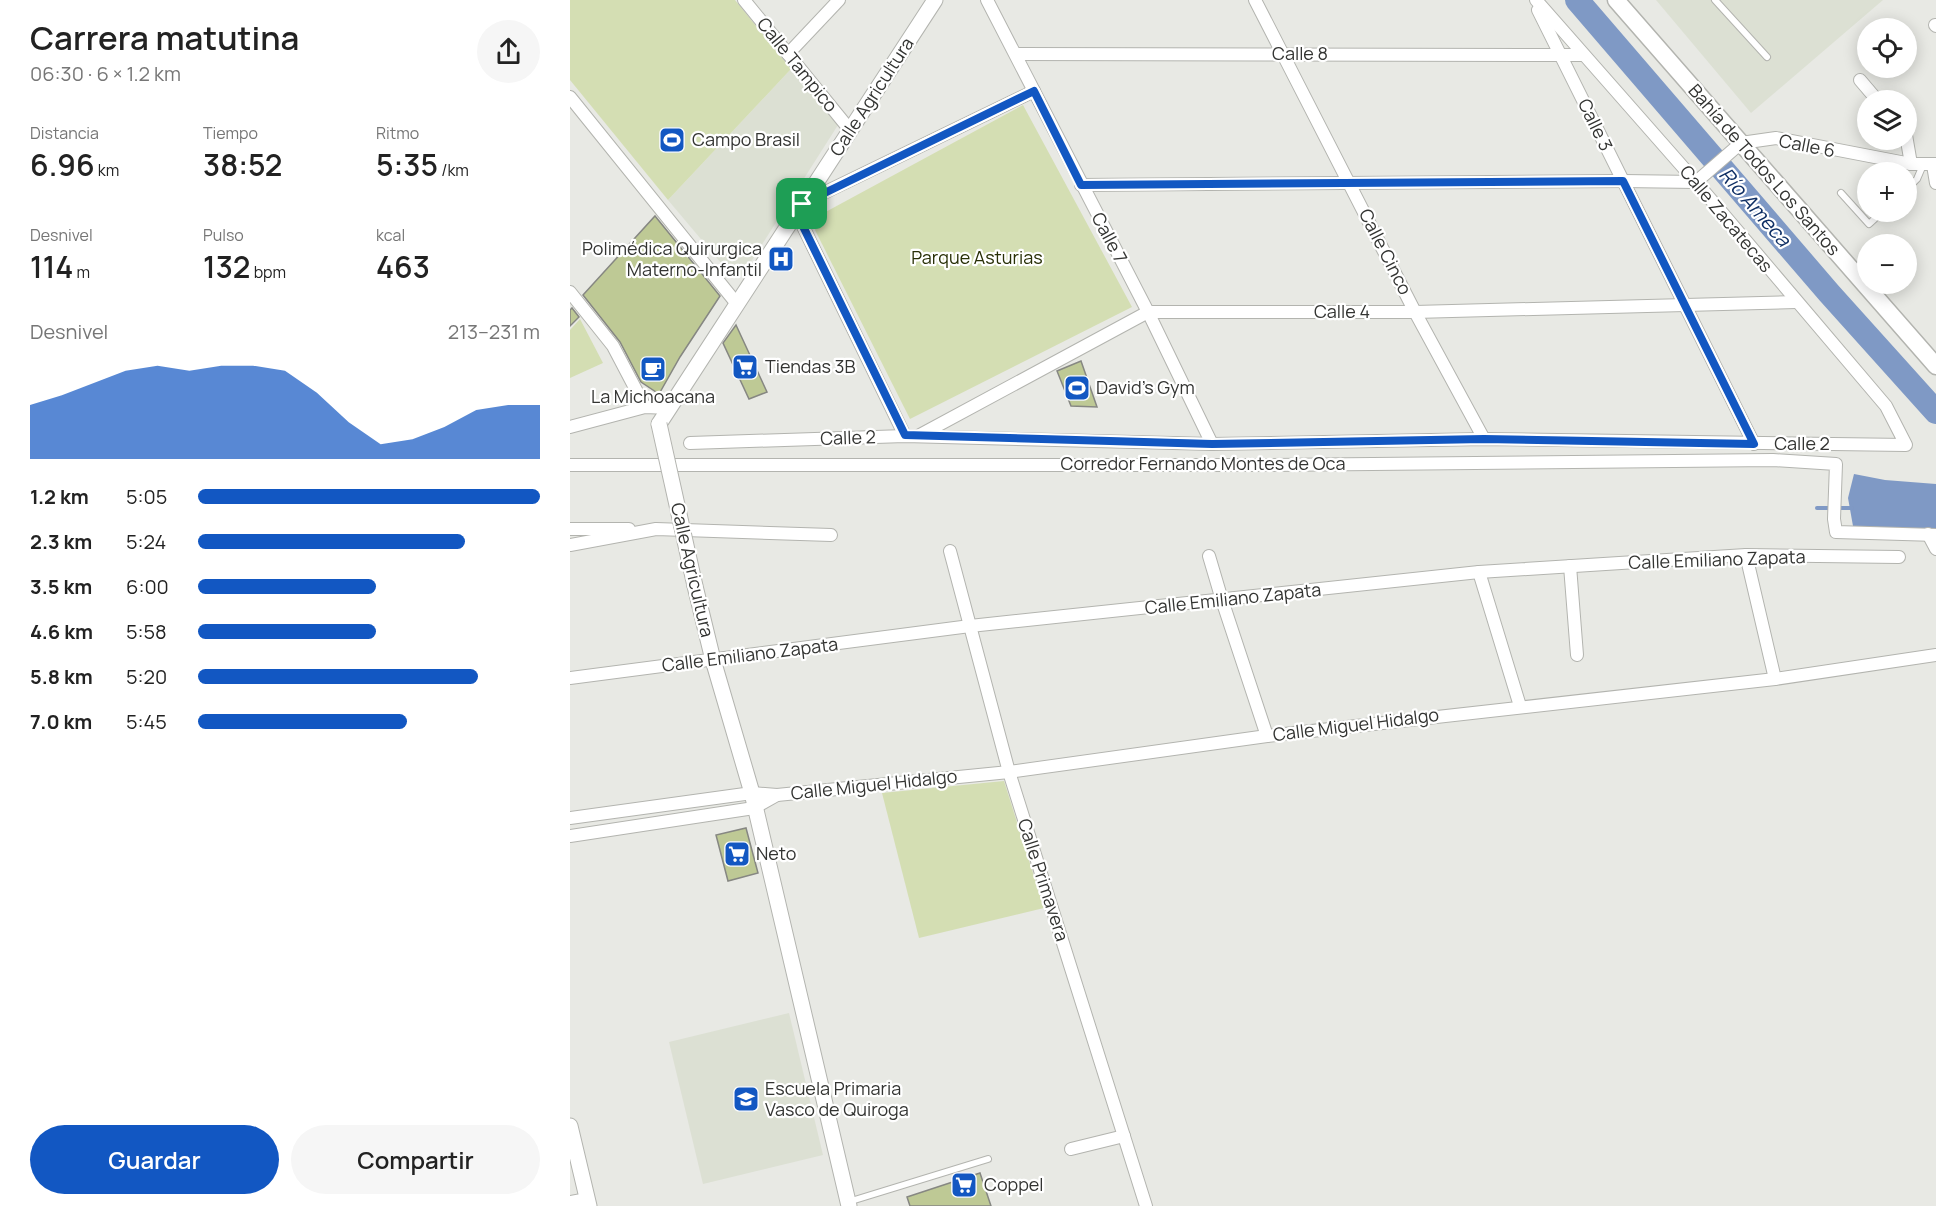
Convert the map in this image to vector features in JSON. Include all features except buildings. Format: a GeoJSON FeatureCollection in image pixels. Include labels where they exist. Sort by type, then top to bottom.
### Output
{"type":"FeatureCollection","features":[{"type":"Feature","properties":{"kind":"main road","name":"Bahía de Todos Los Santos"},"geometry":{"type":"LineString","coordinates":[[1616,0],[1736,147],[1936,366]]}},
{"type":"Feature","properties":{"kind":"street","name":"Calle Tampico"},"geometry":{"type":"LineString","coordinates":[[744,0],[850,130]]}},
{"type":"Feature","properties":{"kind":"street"},"geometry":{"type":"LineString","coordinates":[[788,54],[839,0]]}},
{"type":"Feature","properties":{"kind":"street","name":"Calle Agricultura"},"geometry":{"type":"LineString","coordinates":[[848,1204],[753,800],[713,660],[658,424],[935,0]]}},
{"type":"Feature","properties":{"kind":"street","name":"Calle 7"},"geometry":{"type":"LineString","coordinates":[[987,0],[1017,54],[1081,185],[1148,312],[1212,444]]}},
{"type":"Feature","properties":{"kind":"street","name":"Calle Cinco"},"geometry":{"type":"LineString","coordinates":[[1255,0],[1415,312],[1484,439]]}},
{"type":"Feature","properties":{"kind":"street","name":"Calle 3"},"geometry":{"type":"LineString","coordinates":[[1534,0],[1754,444]]}},
{"type":"Feature","properties":{"kind":"street","name":"Calle Zacatecas"},"geometry":{"type":"LineString","coordinates":[[1534,0],[1696,182],[1886,406],[1906,445]]}},
{"type":"Feature","properties":{"kind":"street","name":"Calle 8"},"geometry":{"type":"LineString","coordinates":[[1017,54],[1583,55]]}},
{"type":"Feature","properties":{"kind":"street"},"geometry":{"type":"LineString","coordinates":[[1860,80],[1868,90]]}},
{"type":"Feature","properties":{"kind":"street"},"geometry":{"type":"LineString","coordinates":[[905,435],[799,208],[1034,91]]}},
{"type":"Feature","properties":{"kind":"street"},"geometry":{"type":"LineString","coordinates":[[572,102],[737,304]]}},
{"type":"Feature","properties":{"kind":"street","name":"Calle 6"},"geometry":{"type":"LineString","coordinates":[[1736,147],[1776,138],[1926,164]]}},
{"type":"Feature","properties":{"kind":"street"},"geometry":{"type":"LineString","coordinates":[[1081,185],[1696,182],[1736,147]]}},
{"type":"Feature","properties":{"kind":"street"},"geometry":{"type":"LineString","coordinates":[[1916,150],[1936,183]]}},
{"type":"Feature","properties":{"kind":"street"},"geometry":{"type":"LineString","coordinates":[[570,292],[613,346],[645,407]]}},
{"type":"Feature","properties":{"kind":"street","name":"Calle 4"},"geometry":{"type":"LineString","coordinates":[[919,436],[1148,312],[1415,312],[1796,302]]}},
{"type":"Feature","properties":{"kind":"street"},"geometry":{"type":"LineString","coordinates":[[570,427],[645,407],[669,408]]}},
{"type":"Feature","properties":{"kind":"street","name":"Calle 2"},"geometry":{"type":"LineString","coordinates":[[690,443],[905,435],[1212,444],[1484,439],[1906,445]]}},
{"type":"Feature","properties":{"kind":"street"},"geometry":{"type":"LineString","coordinates":[[1777,444],[1793,461]]}},
{"type":"Feature","properties":{"kind":"street","name":"Corredor Fernando Montes de Oca"},"geometry":{"type":"LineString","coordinates":[[570,465],[1268,465],[1793,461],[1836,464],[1835,526],[1932,535]]}},
{"type":"Feature","properties":{"kind":"street"},"geometry":{"type":"LineString","coordinates":[[570,529],[831,535]]}},
{"type":"Feature","properties":{"kind":"street"},"geometry":{"type":"LineString","coordinates":[[570,545],[656,530]]}},
{"type":"Feature","properties":{"kind":"street"},"geometry":{"type":"LineString","coordinates":[[1932,535],[1936,549]]}},
{"type":"Feature","properties":{"kind":"street","name":"Calle Primavera"},"geometry":{"type":"LineString","coordinates":[[950,551],[1009,772],[1146,1206]]}},
{"type":"Feature","properties":{"kind":"street"},"geometry":{"type":"LineString","coordinates":[[1746,555],[1774,679]]}},
{"type":"Feature","properties":{"kind":"street","name":"Calle Emiliano Zapata"},"geometry":{"type":"LineString","coordinates":[[570,678],[970,626],[1479,572],[1746,555],[1899,556]]}},
{"type":"Feature","properties":{"kind":"street"},"geometry":{"type":"LineString","coordinates":[[1209,556],[1267,736]]}},
{"type":"Feature","properties":{"kind":"street"},"geometry":{"type":"LineString","coordinates":[[1570,566],[1577,655]]}},
{"type":"Feature","properties":{"kind":"street"},"geometry":{"type":"LineString","coordinates":[[1479,572],[1520,706]]}},
{"type":"Feature","properties":{"kind":"street","name":"Calle Miguel Hidalgo"},"geometry":{"type":"LineString","coordinates":[[570,836],[777,795],[1009,772],[1267,736],[1774,679],[1936,654]]}},
{"type":"Feature","properties":{"kind":"street","name":"Calle Miguel Hidalgo"},"geometry":{"type":"LineString","coordinates":[[570,818],[753,800]]}},
{"type":"Feature","properties":{"kind":"street"},"geometry":{"type":"LineString","coordinates":[[570,1126],[588,1202],[570,1202]]}},
{"type":"Feature","properties":{"kind":"street"},"geometry":{"type":"LineString","coordinates":[[1071,1149],[1124,1136]]}},
{"type":"Feature","properties":{"kind":"lane"},"geometry":{"type":"LineString","coordinates":[[1715,0],[1767,57]]}},
{"type":"Feature","properties":{"kind":"lane"},"geometry":{"type":"LineString","coordinates":[[1917,179],[1926,164]]}},
{"type":"Feature","properties":{"kind":"lane"},"geometry":{"type":"LineString","coordinates":[[1841,193],[1857,211]]}},
{"type":"Feature","properties":{"kind":"lane"},"geometry":{"type":"LineString","coordinates":[[848,1204],[988,1158]]}},
{"type":"Feature","properties":{"kind":"shaded area"},"geometry":{"type":"Polygon","coordinates":[[[1656,0],[1883,0],[1862,18],[1857,18],[1857,22],[1751,113],[1656,0]]]}},
{"type":"Feature","properties":{"kind":"shaded area"},"geometry":{"type":"Polygon","coordinates":[[[791,69],[838,125],[742,276],[732,276],[668,200],[791,69]]]}},
{"type":"Feature","properties":{"kind":"shaded area","name":"Escuela Primaria Vasco de Quiroga"},"geometry":{"type":"Polygon","coordinates":[[[789,1013],[823,1155],[703,1184],[669,1042],[789,1013]]]}},
{"type":"Feature","properties":{"kind":"green space","name":"Campo Brasil"},"geometry":{"type":"Polygon","coordinates":[[[570,0],[735,0],[791,69],[668,200],[570,80],[570,0]]]}},
{"type":"Feature","properties":{"kind":"green space","name":"Parque Asturias"},"geometry":{"type":"Polygon","coordinates":[[[1023,105],[1132,307],[910,419],[815,230],[820,215],[1023,105]]]}},
{"type":"Feature","properties":{"kind":"green space"},"geometry":{"type":"Polygon","coordinates":[[[580,319],[603,363],[570,378],[570,330],[580,319]]]}},
{"type":"Feature","properties":{"kind":"green space"},"geometry":{"type":"Polygon","coordinates":[[[1004,781],[1044,908],[919,938],[882,793],[1004,781]]]}},
{"type":"Feature","properties":{"kind":"water"},"geometry":{"type":"Polygon","coordinates":[[[1854,474],[1885,480],[1936,484],[1936,529],[1853,526],[1848,498],[1854,474]]]}},
{"type":"Feature","properties":{"kind":"waterway","name":"Río Ameca"},"geometry":{"type":"LineString","coordinates":[[1577,0],[1829,293],[1936,412]]}},
{"type":"Feature","properties":{"kind":"waterway"},"geometry":{"type":"LineString","coordinates":[[1817,508],[1852,508]]}},
{"type":"Feature","properties":{"kind":"place","name":"Campo Brasil"},"geometry":{"type":"Point","coordinates":[672,140]}},
{"type":"Feature","properties":{"kind":"place","name":"Polimédica Quirurgica Materno-Infantil"},"geometry":{"type":"Point","coordinates":[781,259]}},
{"type":"Feature","properties":{"kind":"place","name":"Tiendas 3B"},"geometry":{"type":"Point","coordinates":[745,367]}},
{"type":"Feature","properties":{"kind":"place","name":"La Michoacana"},"geometry":{"type":"Point","coordinates":[653,369]}},
{"type":"Feature","properties":{"kind":"place","name":"David's Gym"},"geometry":{"type":"Point","coordinates":[1077,388]}},
{"type":"Feature","properties":{"kind":"place","name":"Neto"},"geometry":{"type":"Point","coordinates":[737,854]}},
{"type":"Feature","properties":{"kind":"place","name":"Escuela Primaria Vasco de Quiroga"},"geometry":{"type":"Point","coordinates":[746,1099]}},
{"type":"Feature","properties":{"kind":"place","name":"Coppel"},"geometry":{"type":"Point","coordinates":[964,1185]}},
{"type":"Feature","properties":{"kind":"route"},"geometry":{"type":"LineString","coordinates":[[1034,91],[1081,185],[1623,181],[1754,444],[1484,439],[1212,444],[905,435],[796,212],[802,204],[1034,91]]}}]}
